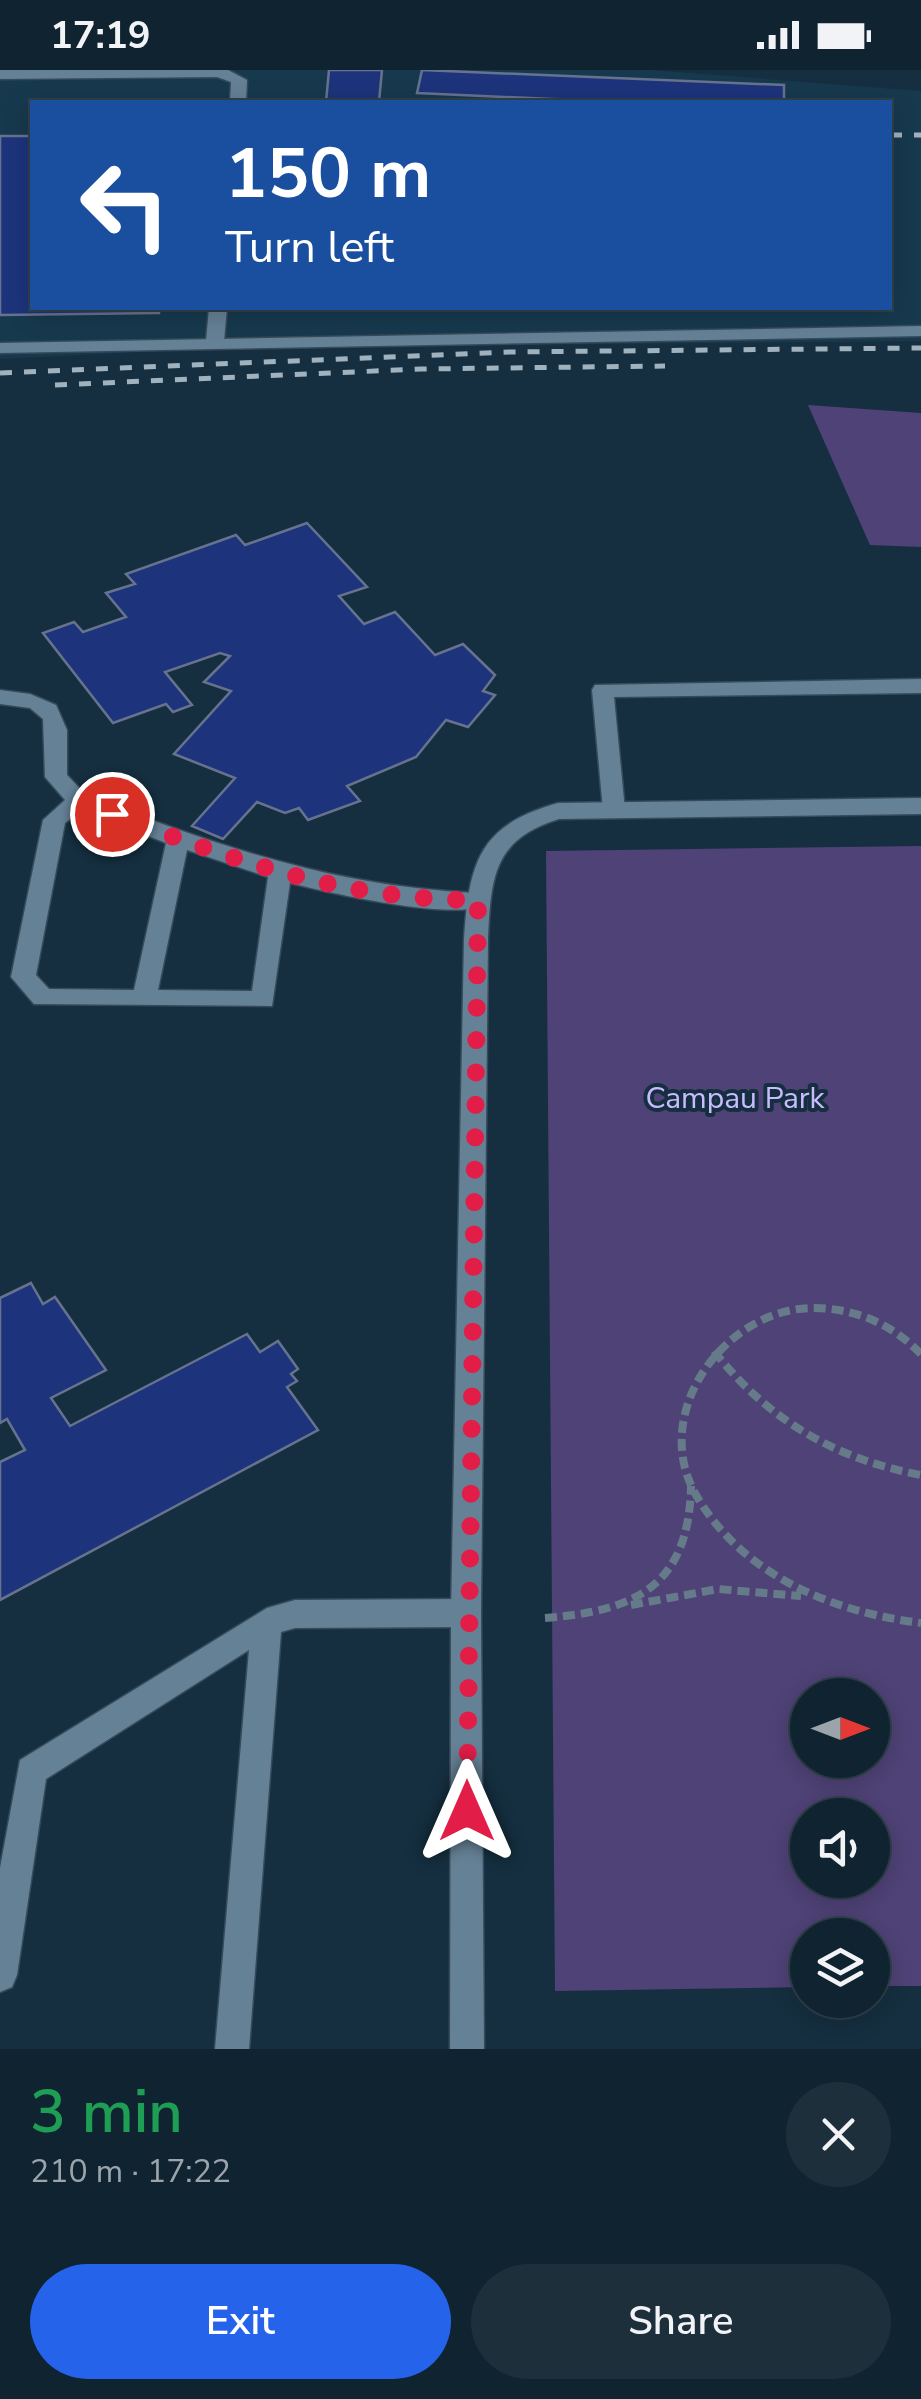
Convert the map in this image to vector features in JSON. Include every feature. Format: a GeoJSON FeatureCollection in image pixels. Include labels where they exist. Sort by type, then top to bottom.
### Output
{"type":"FeatureCollection","features":[{"type":"Feature","properties":{"kind":"street"},"geometry":{"type":"LineString","coordinates":[[0,74],[219,72],[239,80],[238,100]]}},
{"type":"Feature","properties":{"kind":"street"},"geometry":{"type":"LineString","coordinates":[[215,341],[218,310]]}},
{"type":"Feature","properties":{"kind":"street"},"geometry":{"type":"LineString","coordinates":[[0,348],[921,330]]}},
{"type":"Feature","properties":{"kind":"street"},"geometry":{"type":"LineString","coordinates":[[614,810],[603,690],[921,686]]}},
{"type":"Feature","properties":{"kind":"street"},"geometry":{"type":"LineString","coordinates":[[0,697],[26,700],[50,711],[60,725],[56,777],[79,801],[280,874],[336,890],[424,900],[478,900]]}},
{"type":"Feature","properties":{"kind":"street"},"geometry":{"type":"LineString","coordinates":[[79,801],[54,820],[23,977],[43,998],[263,1000],[280,874]]}},
{"type":"Feature","properties":{"kind":"street"},"geometry":{"type":"LineString","coordinates":[[467,2049],[466,1613],[481,871],[507,834],[533,817],[558,811],[921,806]]}},
{"type":"Feature","properties":{"kind":"street"},"geometry":{"type":"LineString","coordinates":[[144,1000],[178,838]]}},
{"type":"Feature","properties":{"kind":"street"},"geometry":{"type":"LineString","coordinates":[[0,1975],[32,1771],[267,1622],[295,1614],[466,1613]]}},
{"type":"Feature","properties":{"kind":"street"},"geometry":{"type":"LineString","coordinates":[[232,2049],[267,1622]]}},
{"type":"Feature","properties":{"kind":"path"},"geometry":{"type":"LineString","coordinates":[[621,1608],[660,1581],[683,1554],[691,1532],[685,1421],[696,1383],[725,1339],[768,1313],[819,1306],[883,1324],[921,1354]]}},
{"type":"Feature","properties":{"kind":"path"},"geometry":{"type":"LineString","coordinates":[[714,1352],[745,1392],[809,1438],[876,1466],[921,1475]]}},
{"type":"Feature","properties":{"kind":"path"},"geometry":{"type":"LineString","coordinates":[[691,1485],[740,1549],[808,1596]]}},
{"type":"Feature","properties":{"kind":"path"},"geometry":{"type":"LineString","coordinates":[[544,1618],[718,1590],[808,1596],[870,1616],[921,1623]]}},
{"type":"Feature","properties":{"kind":"shaded area"},"geometry":{"type":"Polygon","coordinates":[[[0,70],[651,70],[921,91],[921,341],[220,348],[0,359],[0,70]]]}},
{"type":"Feature","properties":{"kind":"green space"},"geometry":{"type":"Polygon","coordinates":[[[808,405],[921,413],[921,547],[870,545],[808,405]]]}},
{"type":"Feature","properties":{"kind":"green space","name":"Campau Park"},"geometry":{"type":"Polygon","coordinates":[[[921,846],[921,1986],[890,1986],[890,1918],[790,1918],[790,1987],[555,1991],[546,851],[921,846]]]}},
{"type":"Feature","properties":{"kind":"building"},"geometry":{"type":"Polygon","coordinates":[[[329,70],[382,70],[379,100],[326,100],[329,70]]]}},
{"type":"Feature","properties":{"kind":"building"},"geometry":{"type":"Polygon","coordinates":[[[422,70],[784,85],[784,100],[574,100],[417,93],[422,70]]]}},
{"type":"Feature","properties":{"kind":"building"},"geometry":{"type":"Polygon","coordinates":[[[0,136],[30,136],[30,310],[159,313],[0,315],[0,136]]]}},
{"type":"Feature","properties":{"kind":"building"},"geometry":{"type":"Polygon","coordinates":[[[307,523],[367,587],[339,596],[364,624],[395,612],[435,655],[463,644],[495,675],[483,691],[495,695],[468,727],[446,720],[416,757],[347,786],[360,801],[308,820],[299,808],[285,813],[257,802],[223,839],[192,826],[235,778],[174,754],[231,691],[204,682],[230,656],[220,653],[165,672],[192,705],[173,712],[166,704],[113,723],[43,633],[74,622],[83,632],[126,617],[106,593],[135,584],[126,574],[236,535],[245,545],[307,523]]]}},
{"type":"Feature","properties":{"kind":"building"},"geometry":{"type":"Polygon","coordinates":[[[31,1283],[43,1304],[55,1297],[106,1370],[51,1398],[70,1426],[247,1334],[260,1352],[278,1341],[298,1369],[291,1374],[297,1381],[287,1387],[318,1430],[0,1600],[0,1462],[25,1450],[7,1419],[0,1423],[0,1298],[31,1283]]]}},
{"type":"Feature","properties":{"kind":"railway"},"geometry":{"type":"LineString","coordinates":[[892,135],[921,135]]}},
{"type":"Feature","properties":{"kind":"railway"},"geometry":{"type":"LineString","coordinates":[[0,373],[509,352],[921,348]]}},
{"type":"Feature","properties":{"kind":"railway"},"geometry":{"type":"LineString","coordinates":[[55,385],[421,369],[665,366]]}},
{"type":"Feature","properties":{"kind":"route"},"geometry":{"type":"LineString","coordinates":[[112,814],[336,890],[424,900],[478,900],[466,1613],[467,1811]]}}]}
